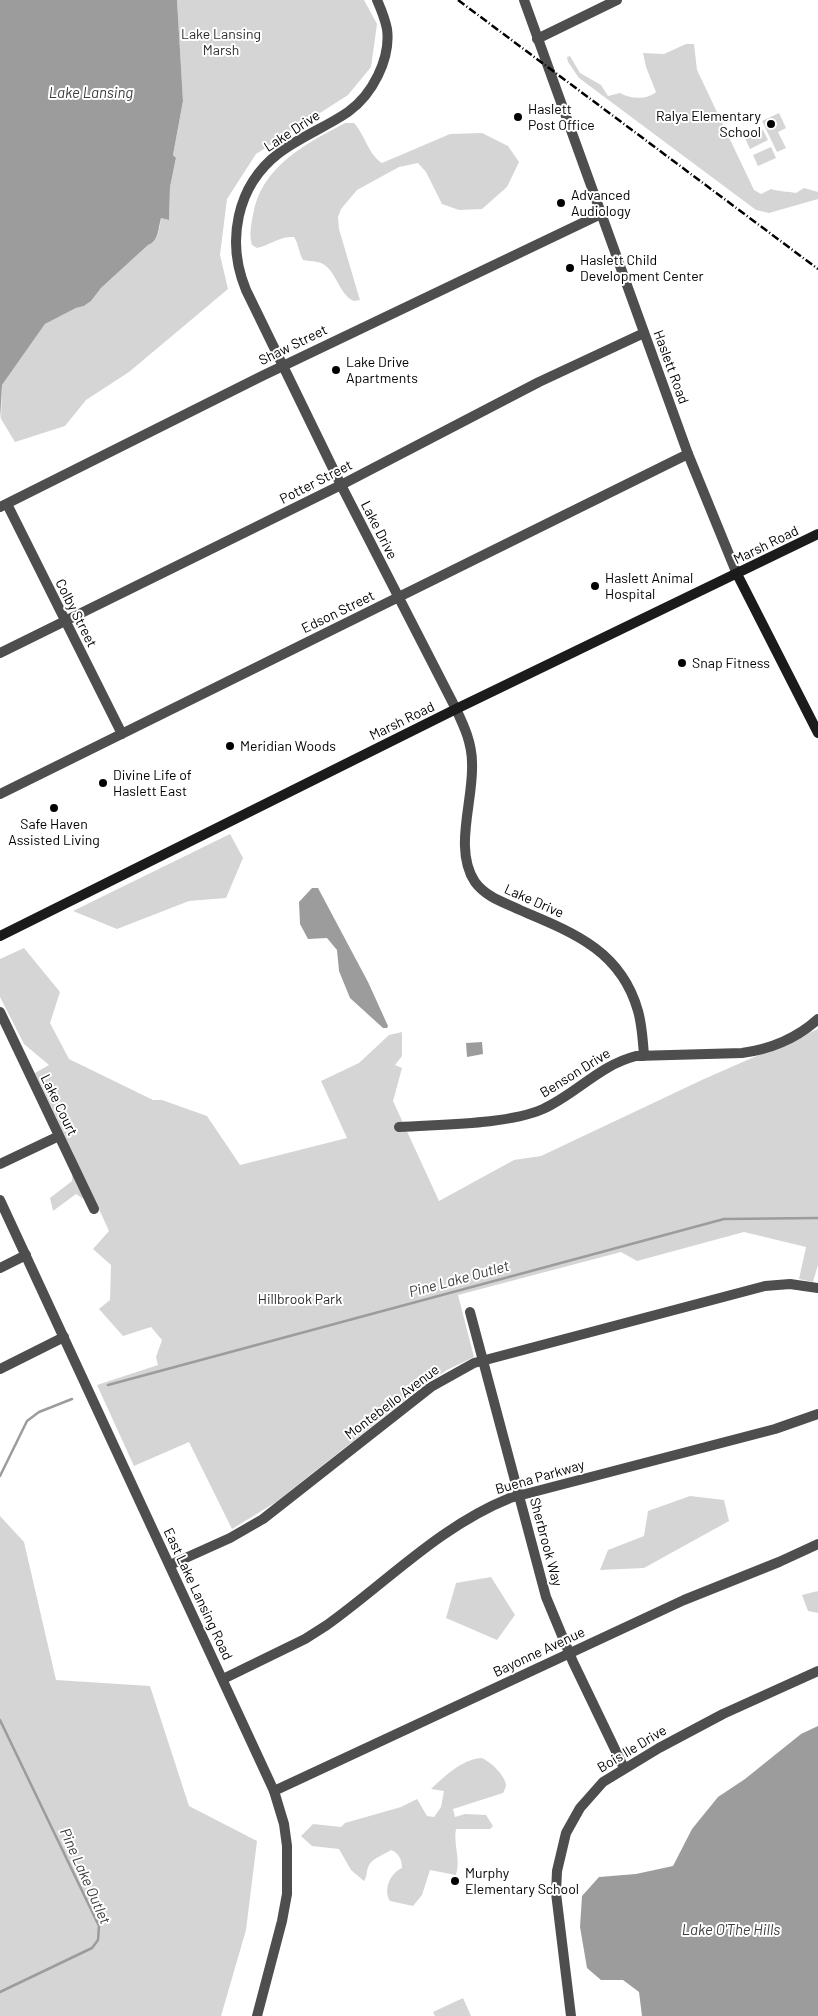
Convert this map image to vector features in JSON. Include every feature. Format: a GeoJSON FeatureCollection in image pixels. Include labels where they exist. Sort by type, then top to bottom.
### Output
{"type":"FeatureCollection","features":[{"type":"Feature","properties":{"kind":"main road","name":"Marsh Road"},"geometry":{"type":"LineString","coordinates":[[0,936],[456,709],[818,534]]}},
{"type":"Feature","properties":{"kind":"main road","name":"Haslett Road"},"geometry":{"type":"LineString","coordinates":[[737,574],[818,732]]}},
{"type":"Feature","properties":{"kind":"street","name":"Lake Drive"},"geometry":{"type":"LineString","coordinates":[[377,0],[387,31],[386,48],[379,74],[369,91],[348,112],[290,146],[271,160],[255,178],[239,211],[235,240],[238,268],[246,290],[341,485],[466,730],[472,761],[465,852],[472,877],[487,894],[578,935],[593,945],[611,962],[625,980],[635,1000],[641,1021],[644,1056]]}},
{"type":"Feature","properties":{"kind":"street","name":"Haslett Road"},"geometry":{"type":"LineString","coordinates":[[524,0],[688,454],[737,574]]}},
{"type":"Feature","properties":{"kind":"street"},"geometry":{"type":"LineString","coordinates":[[537,39],[617,0]]}},
{"type":"Feature","properties":{"kind":"street","name":"Shaw Street"},"geometry":{"type":"LineString","coordinates":[[3,506],[283,365],[601,214]]}},
{"type":"Feature","properties":{"kind":"street","name":"Potter Street"},"geometry":{"type":"LineString","coordinates":[[0,653],[341,485],[482,411],[644,333]]}},
{"type":"Feature","properties":{"kind":"street","name":"Edson Street"},"geometry":{"type":"LineString","coordinates":[[0,794],[688,454]]}},
{"type":"Feature","properties":{"kind":"street","name":"Colby Street"},"geometry":{"type":"LineString","coordinates":[[3,506],[122,734]]}},
{"type":"Feature","properties":{"kind":"street","name":"Lake Court"},"geometry":{"type":"LineString","coordinates":[[0,1012],[94,1209]]}},
{"type":"Feature","properties":{"kind":"street","name":"Benson Drive"},"geometry":{"type":"LineString","coordinates":[[399,1127],[468,1122],[527,1114],[559,1100],[611,1065],[628,1058],[758,1051],[793,1038],[818,1019]]}},
{"type":"Feature","properties":{"kind":"street"},"geometry":{"type":"LineString","coordinates":[[0,1164],[59,1136]]}},
{"type":"Feature","properties":{"kind":"street","name":"East Lake Lansing Road"},"geometry":{"type":"LineString","coordinates":[[0,1200],[274,1791],[284,1824],[287,1846],[287,1894],[282,1921],[256,2016]]}},
{"type":"Feature","properties":{"kind":"street"},"geometry":{"type":"LineString","coordinates":[[0,1268],[26,1254]]}},
{"type":"Feature","properties":{"kind":"street","name":"Montebello Avenue"},"geometry":{"type":"LineString","coordinates":[[170,1565],[230,1538],[263,1518],[431,1387],[452,1374],[483,1360],[765,1286],[802,1284],[818,1288]]}},
{"type":"Feature","properties":{"kind":"street","name":"Sherbrook Way"},"geometry":{"type":"LineString","coordinates":[[470,1312],[546,1597],[569,1653],[624,1768]]}},
{"type":"Feature","properties":{"kind":"street"},"geometry":{"type":"LineString","coordinates":[[0,1369],[64,1337]]}},
{"type":"Feature","properties":{"kind":"street","name":"Buena Parkway"},"geometry":{"type":"LineString","coordinates":[[223,1679],[305,1639],[327,1625],[458,1524],[495,1504],[775,1429],[818,1414]]}},
{"type":"Feature","properties":{"kind":"street","name":"Bayonne Avenue"},"geometry":{"type":"LineString","coordinates":[[274,1791],[684,1600],[779,1562],[818,1544]]}},
{"type":"Feature","properties":{"kind":"street","name":"Bois Ile Drive"},"geometry":{"type":"LineString","coordinates":[[571,2016],[556,1893],[560,1852],[569,1827],[580,1808],[603,1782],[624,1768],[723,1714],[818,1671]]}},
{"type":"Feature","properties":{"kind":"green space","name":"Lake Lansing Marsh"},"geometry":{"type":"Polygon","coordinates":[[[177,0],[364,0],[377,24],[371,67],[348,95],[256,154],[227,199],[220,255],[228,289],[129,372],[86,400],[65,426],[15,442],[1,419],[2,385],[45,324],[91,301],[101,288],[154,241],[158,234],[161,218],[169,220],[170,187],[176,159],[173,155],[183,101],[177,0]]]}},
{"type":"Feature","properties":{"kind":"green space"},"geometry":{"type":"Polygon","coordinates":[[[686,44],[694,44],[697,70],[754,190],[761,194],[771,189],[796,193],[804,188],[818,192],[818,199],[769,213],[756,210],[579,78],[568,62],[567,57],[570,56],[580,73],[601,85],[608,96],[620,93],[633,97],[643,97],[656,92],[646,67],[643,53],[664,54],[686,44]]]}},
{"type":"Feature","properties":{"kind":"green space"},"geometry":{"type":"Polygon","coordinates":[[[779,113],[786,128],[778,132],[786,148],[777,152],[762,121],[779,113]]]}},
{"type":"Feature","properties":{"kind":"green space"},"geometry":{"type":"Polygon","coordinates":[[[345,123],[354,123],[373,155],[382,163],[450,134],[482,133],[508,146],[519,162],[507,187],[482,209],[459,210],[442,204],[426,172],[418,163],[399,167],[357,190],[341,209],[338,217],[339,229],[360,300],[354,301],[345,294],[328,268],[318,262],[303,260],[294,237],[284,238],[257,248],[252,245],[251,238],[253,215],[258,198],[265,183],[275,170],[301,148],[345,123]]]}},
{"type":"Feature","properties":{"kind":"green space"},"geometry":{"type":"Polygon","coordinates":[[[763,130],[768,140],[750,149],[745,138],[763,130]]]}},
{"type":"Feature","properties":{"kind":"green space"},"geometry":{"type":"Polygon","coordinates":[[[771,147],[776,158],[758,166],[753,155],[771,147]]]}},
{"type":"Feature","properties":{"kind":"green space"},"geometry":{"type":"Polygon","coordinates":[[[230,834],[243,858],[226,898],[189,901],[117,929],[73,911],[230,834]]]}},
{"type":"Feature","properties":{"kind":"green space","name":"Hillbrook Park"},"geometry":{"type":"Polygon","coordinates":[[[24,948],[60,992],[50,1023],[69,1059],[153,1100],[162,1100],[207,1116],[240,1165],[347,1138],[321,1081],[359,1063],[389,1035],[402,1032],[402,1056],[395,1065],[402,1068],[393,1101],[439,1201],[514,1160],[541,1156],[704,1079],[818,1029],[818,1265],[813,1282],[799,1279],[806,1247],[744,1232],[637,1261],[621,1252],[458,1295],[474,1357],[447,1370],[424,1385],[276,1502],[232,1529],[189,1442],[134,1466],[97,1385],[158,1365],[156,1357],[162,1340],[151,1327],[123,1336],[99,1309],[110,1300],[111,1265],[93,1249],[109,1231],[99,1209],[76,1194],[53,1211],[50,1198],[72,1181],[74,1155],[35,1073],[49,1065],[24,1044],[0,997],[0,959],[24,948]]]}},
{"type":"Feature","properties":{"kind":"green space"},"geometry":{"type":"Polygon","coordinates":[[[690,1496],[724,1500],[729,1521],[644,1568],[600,1570],[608,1550],[644,1536],[648,1511],[690,1496]]]}},
{"type":"Feature","properties":{"kind":"green space"},"geometry":{"type":"Polygon","coordinates":[[[0,1516],[24,1542],[56,1680],[150,1686],[189,1806],[257,1841],[246,1930],[221,2016],[0,2016],[0,1516]]]}},
{"type":"Feature","properties":{"kind":"green space"},"geometry":{"type":"Polygon","coordinates":[[[491,1577],[515,1615],[497,1640],[446,1618],[456,1583],[491,1577]]]}},
{"type":"Feature","properties":{"kind":"green space"},"geometry":{"type":"Polygon","coordinates":[[[818,1591],[818,1613],[808,1611],[802,1595],[818,1591]]]}},
{"type":"Feature","properties":{"kind":"green space"},"geometry":{"type":"Polygon","coordinates":[[[481,1758],[492,1765],[503,1777],[506,1785],[503,1793],[453,1809],[455,1817],[465,1814],[486,1815],[493,1826],[490,1829],[456,1829],[455,1840],[458,1863],[456,1875],[430,1870],[422,1895],[413,1906],[390,1901],[388,1897],[389,1882],[394,1874],[402,1868],[400,1857],[394,1851],[391,1850],[371,1863],[364,1881],[351,1870],[339,1849],[312,1846],[301,1836],[313,1824],[341,1827],[345,1823],[401,1807],[417,1799],[427,1816],[434,1817],[441,1807],[444,1791],[431,1789],[460,1765],[481,1758]]]}},
{"type":"Feature","properties":{"kind":"green space"},"geometry":{"type":"Polygon","coordinates":[[[463,1998],[471,2016],[435,2016],[433,2012],[463,1998]]]}},
{"type":"Feature","properties":{"kind":"water","name":"Lake Lansing"},"geometry":{"type":"Polygon","coordinates":[[[0,0],[177,0],[183,101],[173,155],[176,158],[170,187],[169,220],[161,218],[158,234],[154,241],[101,288],[91,301],[45,324],[2,385],[0,420],[0,0]]]}},
{"type":"Feature","properties":{"kind":"water"},"geometry":{"type":"Polygon","coordinates":[[[312,888],[318,888],[368,982],[388,1026],[387,1028],[383,1028],[350,998],[339,971],[337,950],[327,938],[308,939],[300,924],[299,902],[312,888]]]}},
{"type":"Feature","properties":{"kind":"water"},"geometry":{"type":"Polygon","coordinates":[[[482,1042],[483,1054],[467,1057],[466,1043],[482,1042]]]}},
{"type":"Feature","properties":{"kind":"water","name":"Lake O'The Hills"},"geometry":{"type":"Polygon","coordinates":[[[818,1726],[818,2016],[642,2016],[639,1992],[623,1980],[601,1980],[587,1968],[580,1927],[582,1896],[599,1877],[636,1874],[673,1866],[692,1829],[718,1797],[745,1779],[801,1734],[818,1726]]]}},
{"type":"Feature","properties":{"kind":"waterway","name":"Pine Lake Outlet"},"geometry":{"type":"LineString","coordinates":[[108,1385],[724,1219],[818,1218]]}},
{"type":"Feature","properties":{"kind":"waterway","name":"Pine Lake Outlet"},"geometry":{"type":"LineString","coordinates":[[0,1476],[27,1421],[39,1412],[72,1399]]}},
{"type":"Feature","properties":{"kind":"waterway","name":"Pine Lake Outlet"},"geometry":{"type":"LineString","coordinates":[[0,1720],[99,1926],[98,1940],[92,1948],[0,1992]]}},
{"type":"Feature","properties":{"kind":"railway"},"geometry":{"type":"LineString","coordinates":[[458,0],[818,269]]}},
{"type":"Feature","properties":{"kind":"place","name":"Haslett Post Office"},"geometry":{"type":"Point","coordinates":[518,117]}},
{"type":"Feature","properties":{"kind":"place","name":"Ralya Elementary School"},"geometry":{"type":"Point","coordinates":[771,124]}},
{"type":"Feature","properties":{"kind":"place","name":"Advanced Audiology"},"geometry":{"type":"Point","coordinates":[561,203]}},
{"type":"Feature","properties":{"kind":"place","name":"Haslett Child Development Center"},"geometry":{"type":"Point","coordinates":[570,268]}},
{"type":"Feature","properties":{"kind":"place","name":"Lake Drive Apartments"},"geometry":{"type":"Point","coordinates":[336,370]}},
{"type":"Feature","properties":{"kind":"place","name":"Haslett Animal Hospital"},"geometry":{"type":"Point","coordinates":[595,586]}},
{"type":"Feature","properties":{"kind":"place","name":"Snap Fitness"},"geometry":{"type":"Point","coordinates":[682,663]}},
{"type":"Feature","properties":{"kind":"place","name":"Meridian Woods"},"geometry":{"type":"Point","coordinates":[230,746]}},
{"type":"Feature","properties":{"kind":"place","name":"Divine Life of Haslett East"},"geometry":{"type":"Point","coordinates":[103,783]}},
{"type":"Feature","properties":{"kind":"place","name":"Safe Haven Assisted Living"},"geometry":{"type":"Point","coordinates":[54,808]}},
{"type":"Feature","properties":{"kind":"place","name":"Murphy Elementary School"},"geometry":{"type":"Point","coordinates":[455,1881]}}]}
